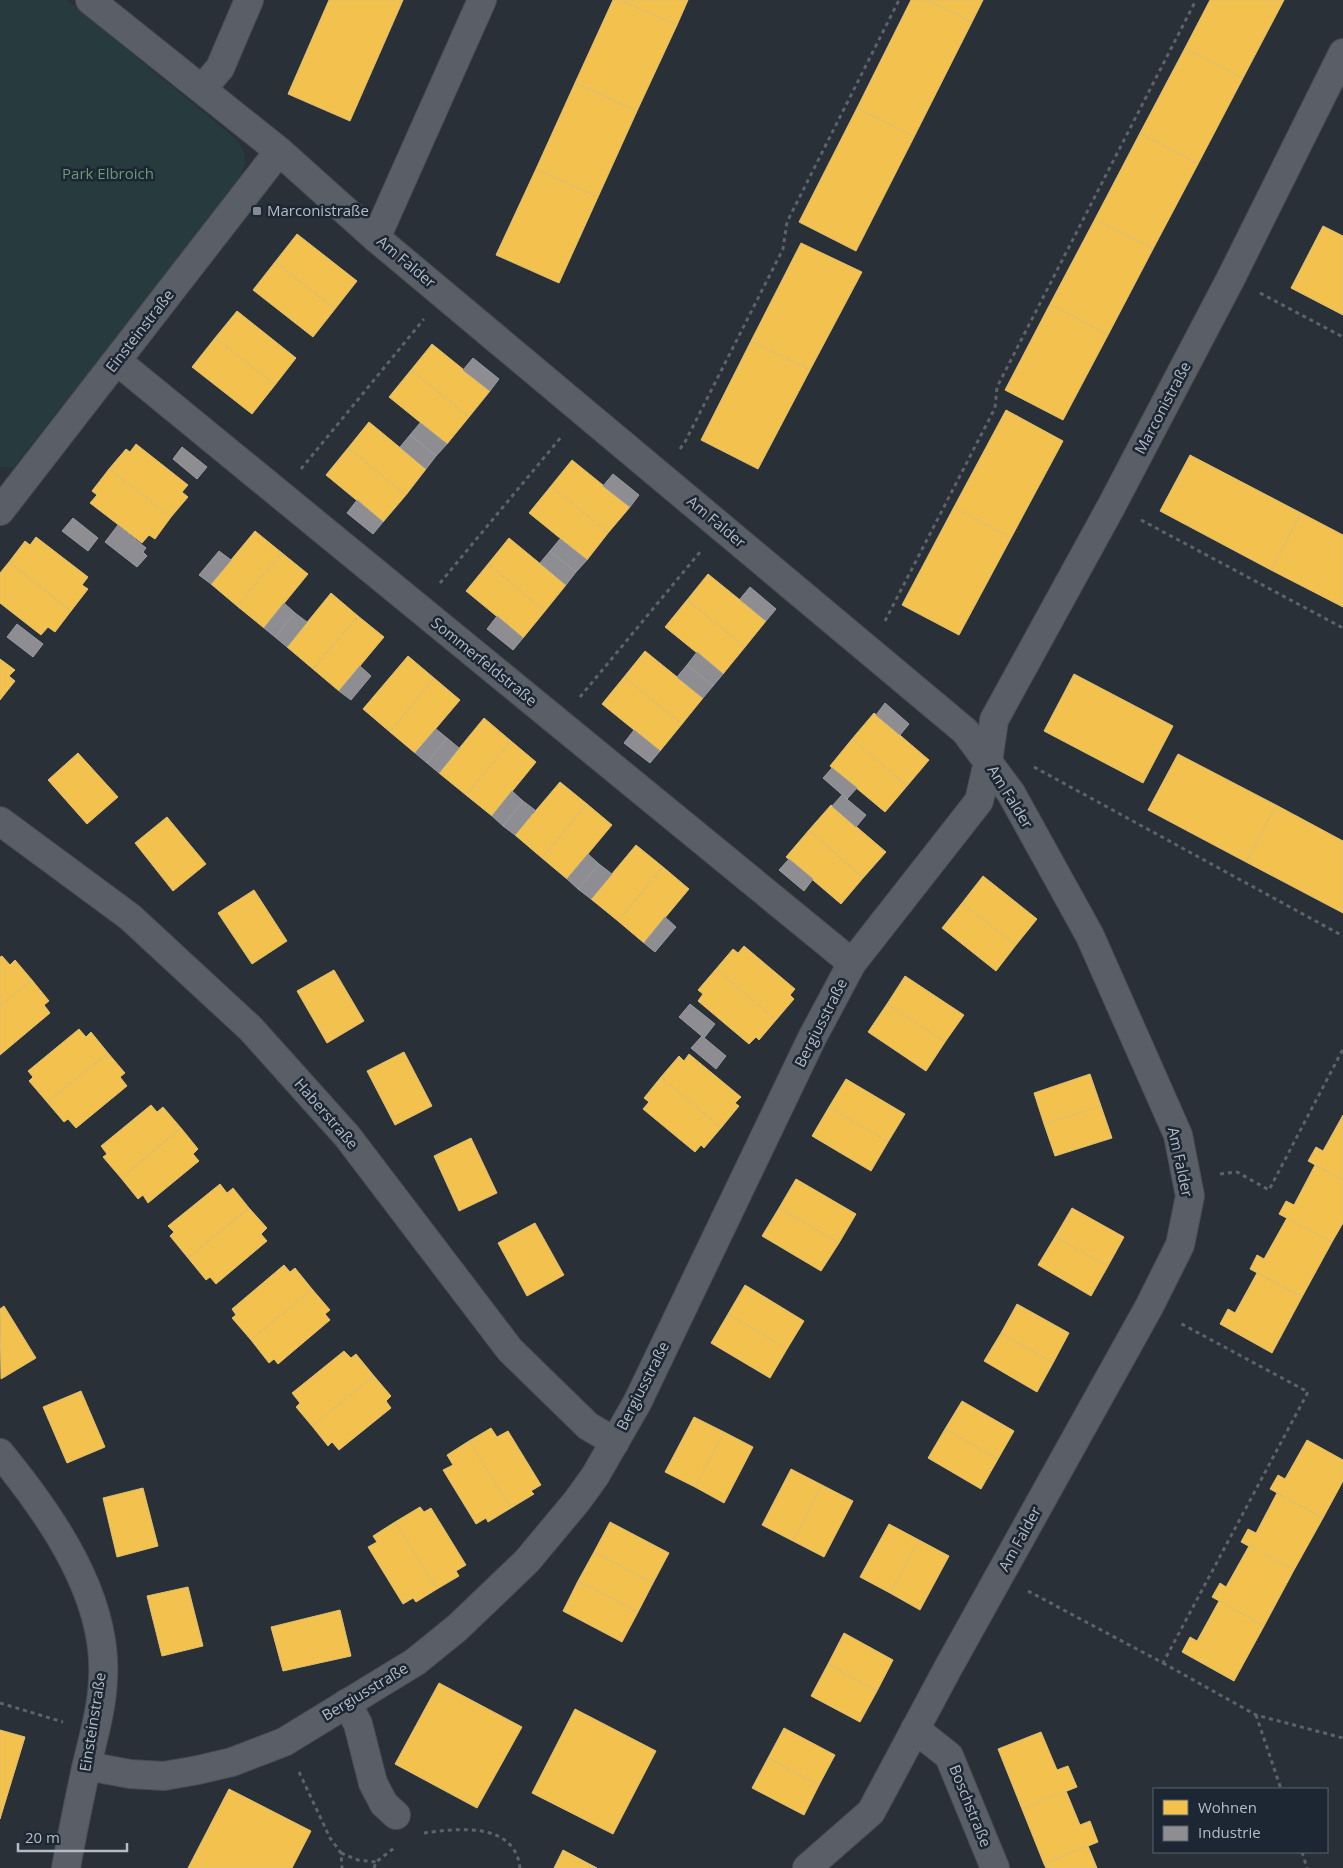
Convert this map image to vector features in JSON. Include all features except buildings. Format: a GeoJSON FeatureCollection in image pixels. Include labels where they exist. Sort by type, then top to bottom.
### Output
{"type":"FeatureCollection","features":[{"type":"Feature","properties":{"kind":"street","name":"Am Falder"},"geometry":{"type":"LineString","coordinates":[[90,0],[279,152],[376,238],[965,731],[1011,793],[1090,936],[1178,1135],[1190,1196],[1180,1245],[1149,1307],[871,1812],[807,1868]]}},
{"type":"Feature","properties":{"kind":"street"},"geometry":{"type":"LineString","coordinates":[[202,89],[220,68],[249,0]]}},
{"type":"Feature","properties":{"kind":"street"},"geometry":{"type":"LineString","coordinates":[[376,238],[482,0]]}},
{"type":"Feature","properties":{"kind":"street","name":"Marconistraße"},"geometry":{"type":"LineString","coordinates":[[996,772],[994,720],[1112,505],[1231,278],[1343,53]]}},
{"type":"Feature","properties":{"kind":"street","name":"Einsteinstraße"},"geometry":{"type":"LineString","coordinates":[[0,511],[279,152]]}},
{"type":"Feature","properties":{"kind":"street","name":"Sommerfeldstraße"},"geometry":{"type":"LineString","coordinates":[[117,361],[852,963]]}},
{"type":"Feature","properties":{"kind":"street","name":"Bergiusstraße"},"geometry":{"type":"LineString","coordinates":[[87,1766],[130,1774],[164,1776],[232,1762],[284,1742],[415,1662],[457,1628],[527,1561],[577,1501],[595,1476],[637,1402],[812,1038],[852,963],[979,801],[996,772]]}},
{"type":"Feature","properties":{"kind":"street","name":"Haberstraße"},"geometry":{"type":"LineString","coordinates":[[0,822],[130,917],[251,1029],[347,1136],[510,1350],[588,1426],[615,1442]]}},
{"type":"Feature","properties":{"kind":"street","name":"Einsteinstraße"},"geometry":{"type":"LineString","coordinates":[[0,1453],[55,1528],[83,1582],[95,1612],[102,1645],[103,1678],[95,1732],[66,1868]]}},
{"type":"Feature","properties":{"kind":"street"},"geometry":{"type":"LineString","coordinates":[[347,1702],[358,1724],[374,1783],[384,1804],[396,1815]]}},
{"type":"Feature","properties":{"kind":"street","name":"Boschstraße"},"geometry":{"type":"LineString","coordinates":[[915,1729],[949,1756],[995,1868]]}},
{"type":"Feature","properties":{"kind":"path"},"geometry":{"type":"LineString","coordinates":[[658,474],[686,442],[783,249],[787,222],[899,0]]}},
{"type":"Feature","properties":{"kind":"path"},"geometry":{"type":"LineString","coordinates":[[866,648],[880,630],[995,408],[997,387],[1196,0]]}},
{"type":"Feature","properties":{"kind":"path"},"geometry":{"type":"LineString","coordinates":[[1231,278],[1343,337]]}},
{"type":"Feature","properties":{"kind":"path"},"geometry":{"type":"LineString","coordinates":[[280,494],[445,295]]}},
{"type":"Feature","properties":{"kind":"path"},"geometry":{"type":"LineString","coordinates":[[419,609],[582,410]]}},
{"type":"Feature","properties":{"kind":"path"},"geometry":{"type":"LineString","coordinates":[[1112,505],[1343,628]]}},
{"type":"Feature","properties":{"kind":"path"},"geometry":{"type":"LineString","coordinates":[[558,723],[721,526]]}},
{"type":"Feature","properties":{"kind":"path"},"geometry":{"type":"LineString","coordinates":[[996,772],[1026,763],[1343,936]]}},
{"type":"Feature","properties":{"kind":"path"},"geometry":{"type":"LineString","coordinates":[[1187,1179],[1237,1172],[1269,1190],[1343,1049]]}},
{"type":"Feature","properties":{"kind":"path"},"geometry":{"type":"LineString","coordinates":[[1149,1307],[1308,1392],[1163,1663]]}},
{"type":"Feature","properties":{"kind":"path"},"geometry":{"type":"LineString","coordinates":[[1000,1576],[1256,1715],[1343,1738]]}},
{"type":"Feature","properties":{"kind":"path"},"geometry":{"type":"LineString","coordinates":[[0,1703],[95,1732]]}},
{"type":"Feature","properties":{"kind":"path"},"geometry":{"type":"LineString","coordinates":[[1256,1715],[1281,1788]]}},
{"type":"Feature","properties":{"kind":"path"},"geometry":{"type":"LineString","coordinates":[[284,1742],[330,1838],[341,1853],[358,1860],[376,1862]]}},
{"type":"Feature","properties":{"kind":"path"},"geometry":{"type":"LineString","coordinates":[[419,1834],[470,1830],[492,1834],[505,1839],[514,1847],[519,1857],[520,1868]]}},
{"type":"Feature","properties":{"kind":"path"},"geometry":{"type":"LineString","coordinates":[[374,1868],[376,1862],[396,1848]]}},
{"type":"Feature","properties":{"kind":"path"},"geometry":{"type":"LineString","coordinates":[[341,1853],[342,1868]]}},
{"type":"Feature","properties":{"kind":"path"},"geometry":{"type":"LineString","coordinates":[[1302,1853],[1308,1868]]}},
{"type":"Feature","properties":{"kind":"green space","name":"Park Elbroich"},"geometry":{"type":"Polygon","coordinates":[[[0,0],[67,0],[236,139],[244,153],[245,160],[243,172],[231,193],[13,468],[0,467],[0,0]]]}},
{"type":"Feature","properties":{"kind":"place","name":"Marconistraße"},"geometry":{"type":"Point","coordinates":[257,211]}}]}
